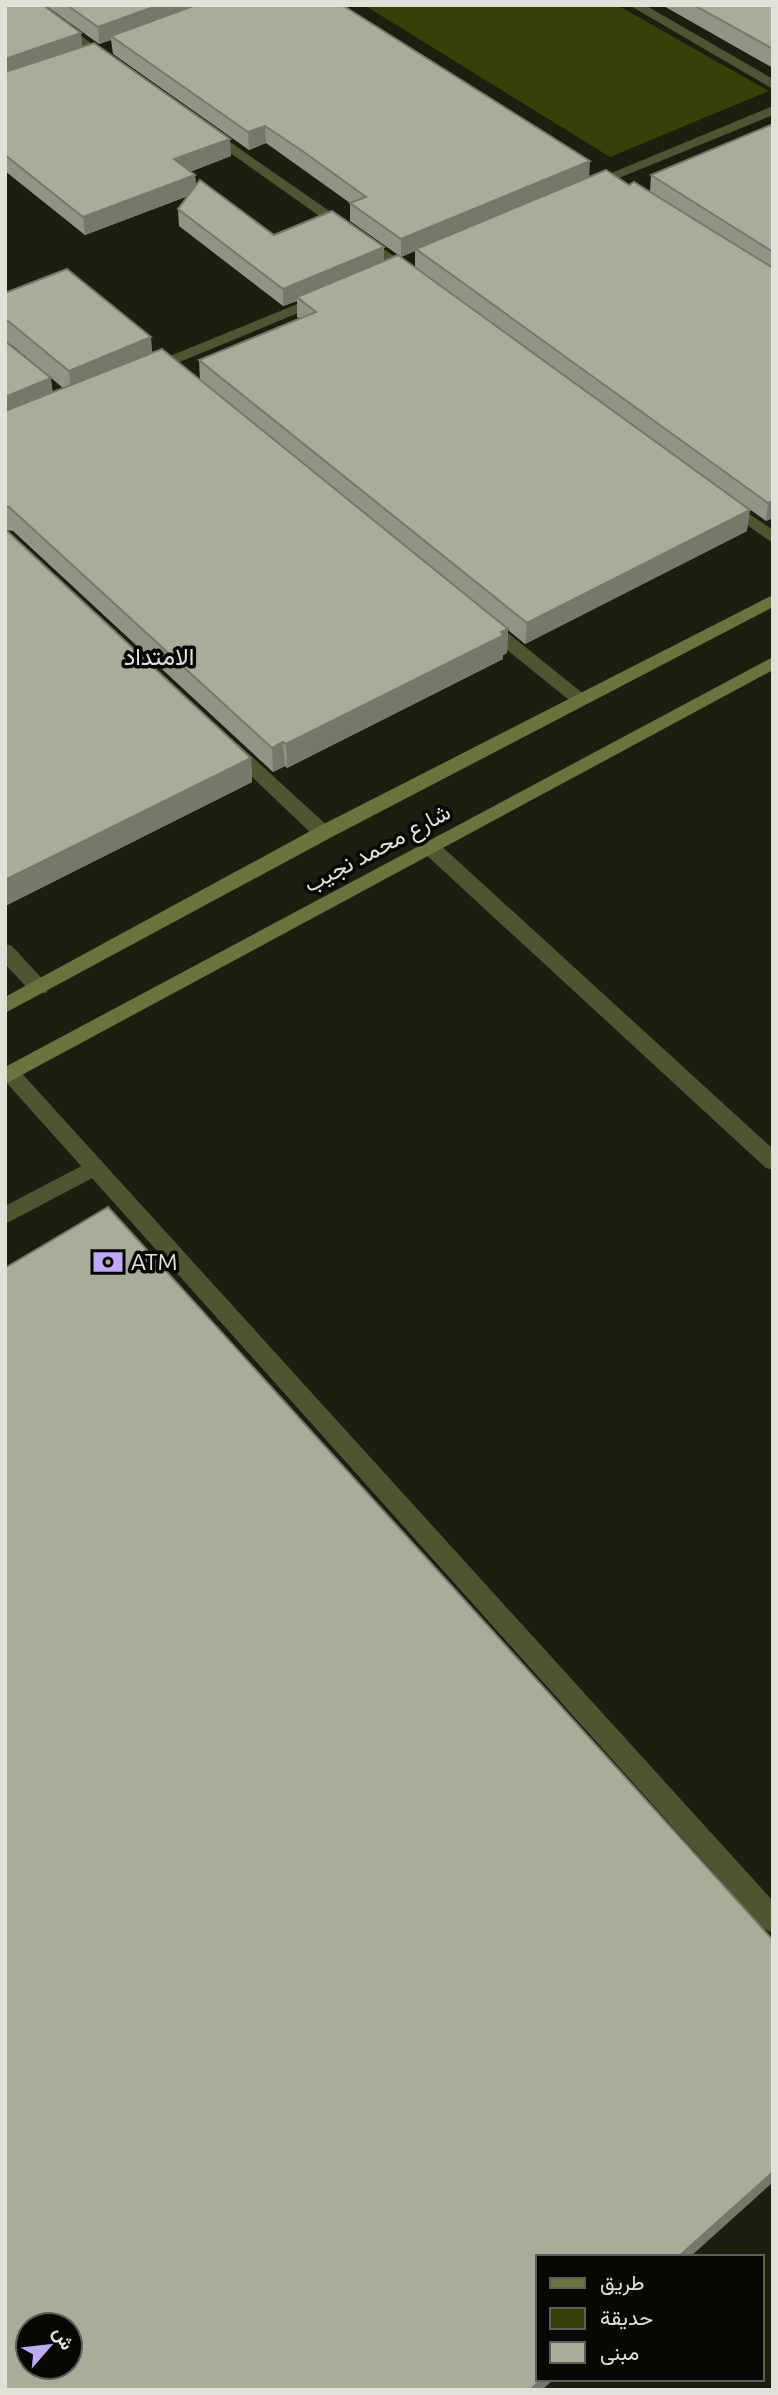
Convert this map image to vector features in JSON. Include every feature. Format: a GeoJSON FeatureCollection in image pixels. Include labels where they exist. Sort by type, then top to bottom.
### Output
{"type":"FeatureCollection","features":[{"type":"Feature","properties":{"kind":"main road","name":"شارع محمد نجيب"},"geometry":{"type":"LineString","coordinates":[[5,1006],[324,833],[773,600]]}},
{"type":"Feature","properties":{"kind":"main road","name":"شارع محمد نجيب"},"geometry":{"type":"LineString","coordinates":[[8,1074],[773,663]]}},
{"type":"Feature","properties":{"kind":"street"},"geometry":{"type":"LineString","coordinates":[[31,5],[119,69]]}},
{"type":"Feature","properties":{"kind":"street"},"geometry":{"type":"LineString","coordinates":[[635,5],[773,85]]}},
{"type":"Feature","properties":{"kind":"street"},"geometry":{"type":"LineString","coordinates":[[572,192],[773,110]]}},
{"type":"Feature","properties":{"kind":"street"},"geometry":{"type":"LineString","coordinates":[[197,124],[421,282]]}},
{"type":"Feature","properties":{"kind":"street"},"geometry":{"type":"LineString","coordinates":[[129,378],[171,367],[338,291]]}},
{"type":"Feature","properties":{"kind":"street"},"geometry":{"type":"LineString","coordinates":[[718,498],[773,538]]}},
{"type":"Feature","properties":{"kind":"street"},"geometry":{"type":"LineString","coordinates":[[474,614],[580,700]]}},
{"type":"Feature","properties":{"kind":"street"},"geometry":{"type":"LineString","coordinates":[[224,740],[324,833]]}},
{"type":"Feature","properties":{"kind":"street"},"geometry":{"type":"LineString","coordinates":[[430,847],[773,1162]]}},
{"type":"Feature","properties":{"kind":"street"},"geometry":{"type":"LineString","coordinates":[[5,951],[39,988]]}},
{"type":"Feature","properties":{"kind":"street"},"geometry":{"type":"LineString","coordinates":[[8,1074],[95,1167],[773,1920]]}},
{"type":"Feature","properties":{"kind":"street"},"geometry":{"type":"LineString","coordinates":[[5,1216],[95,1167]]}},
{"type":"Feature","properties":{"kind":"green space"},"geometry":{"type":"Polygon","coordinates":[[[364,5],[617,5],[769,91],[610,157],[364,5]]]}},
{"type":"Feature","properties":{"kind":"building"},"geometry":{"type":"Polygon","coordinates":[[[5,5],[43,5],[81,33],[5,59],[5,5]]]}},
{"type":"Feature","properties":{"kind":"building"},"geometry":{"type":"Polygon","coordinates":[[[67,5],[159,5],[98,27],[67,5]]]}},
{"type":"Feature","properties":{"kind":"building"},"geometry":{"type":"Polygon","coordinates":[[[196,5],[342,5],[590,161],[401,239],[350,203],[366,197],[301,150],[265,126],[248,132],[111,36],[196,5]]]}},
{"type":"Feature","properties":{"kind":"building"},"geometry":{"type":"Polygon","coordinates":[[[694,5],[773,5],[773,49],[694,5]]]}},
{"type":"Feature","properties":{"kind":"building"},"geometry":{"type":"Polygon","coordinates":[[[94,43],[230,139],[174,159],[195,175],[83,217],[5,155],[5,72],[94,43]]]}},
{"type":"Feature","properties":{"kind":"building"},"geometry":{"type":"Polygon","coordinates":[[[773,124],[773,252],[651,175],[773,124]]]}},
{"type":"Feature","properties":{"kind":"building"},"geometry":{"type":"Polygon","coordinates":[[[606,170],[629,185],[634,182],[773,268],[773,501],[768,503],[416,249],[606,170]]]}},
{"type":"Feature","properties":{"kind":"building"},"geometry":{"type":"Polygon","coordinates":[[[200,180],[274,235],[332,211],[384,247],[283,289],[178,209],[200,180]]]}},
{"type":"Feature","properties":{"kind":"building"},"geometry":{"type":"Polygon","coordinates":[[[398,255],[750,510],[527,623],[199,360],[316,312],[297,297],[398,255]]]}},
{"type":"Feature","properties":{"kind":"building"},"geometry":{"type":"Polygon","coordinates":[[[67,269],[151,337],[69,371],[5,321],[5,293],[67,269]]]}},
{"type":"Feature","properties":{"kind":"building"},"geometry":{"type":"Polygon","coordinates":[[[5,341],[51,378],[5,397],[5,341]]]}},
{"type":"Feature","properties":{"kind":"building"},"geometry":{"type":"Polygon","coordinates":[[[162,349],[508,629],[501,632],[504,635],[286,744],[283,742],[272,748],[9,507],[5,507],[5,411],[162,349]]]}},
{"type":"Feature","properties":{"kind":"building"},"geometry":{"type":"Polygon","coordinates":[[[5,529],[251,758],[5,880],[5,529]]]}},
{"type":"Feature","properties":{"kind":"building"},"geometry":{"type":"Polygon","coordinates":[[[108,1207],[773,1940],[773,2172],[680,2255],[536,2255],[536,2381],[540,2381],[530,2390],[5,2390],[5,1268],[108,1207]]]}},
{"type":"Feature","properties":{"kind":"place","name":"ATM"},"geometry":{"type":"Point","coordinates":[108,1262]}},
{"type":"Feature","properties":{"kind":"district","name":"الامتداد"},"geometry":{"type":"Point","coordinates":[159,657]}}]}
